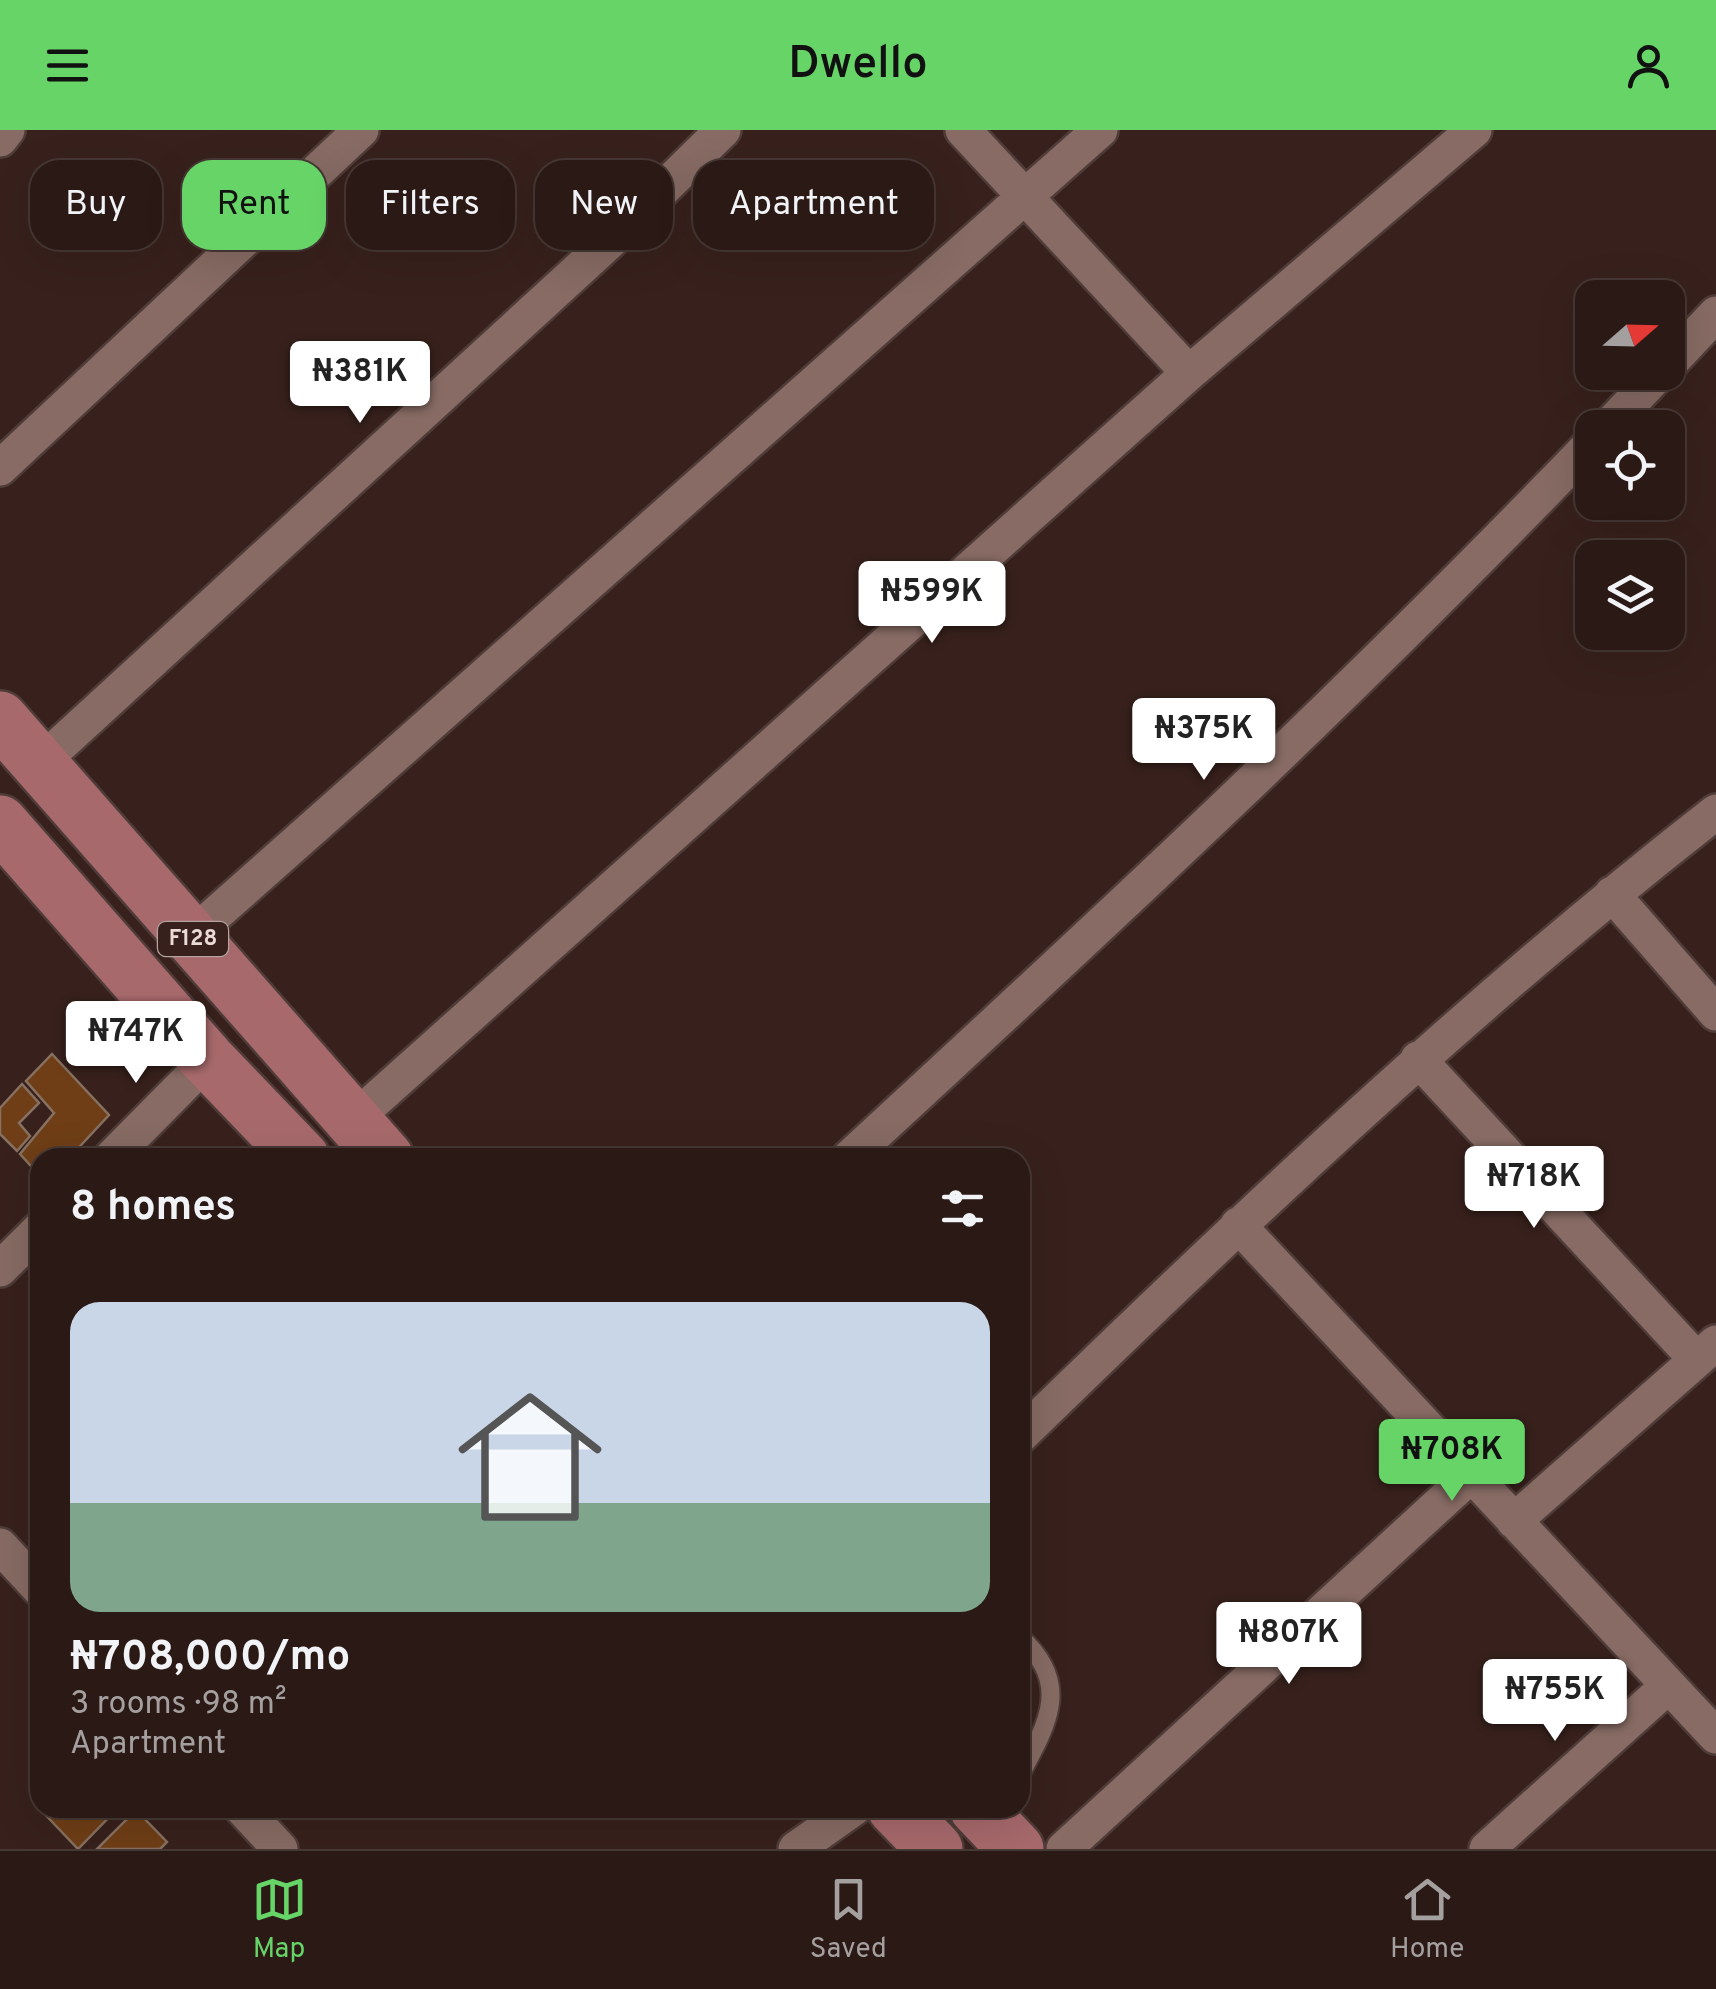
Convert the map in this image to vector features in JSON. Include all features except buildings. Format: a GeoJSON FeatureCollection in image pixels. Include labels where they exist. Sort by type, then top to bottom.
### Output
{"type":"FeatureCollection","features":[{"type":"Feature","properties":{"kind":"main road","name":"F128"},"geometry":{"type":"LineString","coordinates":[[0,719],[370,1139]]}},
{"type":"Feature","properties":{"kind":"main road","name":"F128"},"geometry":{"type":"LineString","coordinates":[[0,824],[208,1060],[292,1148]]}},
{"type":"Feature","properties":{"kind":"main road"},"geometry":{"type":"LineString","coordinates":[[905,1818],[935,1849]]}},
{"type":"Feature","properties":{"kind":"street"},"geometry":{"type":"LineString","coordinates":[[0,139],[8,130]]}},
{"type":"Feature","properties":{"kind":"street"},"geometry":{"type":"LineString","coordinates":[[0,468],[362,130]]}},
{"type":"Feature","properties":{"kind":"street"},"geometry":{"type":"LineString","coordinates":[[38,764],[610,241],[723,130]]}},
{"type":"Feature","properties":{"kind":"street"},"geometry":{"type":"LineString","coordinates":[[963,130],[1188,372]]}},
{"type":"Feature","properties":{"kind":"street"},"geometry":{"type":"LineString","coordinates":[[190,936],[1100,130]]}},
{"type":"Feature","properties":{"kind":"street"},"geometry":{"type":"LineString","coordinates":[[370,1139],[1188,372],[1474,130]]}},
{"type":"Feature","properties":{"kind":"street"},"geometry":{"type":"LineString","coordinates":[[1685,347],[1716,314]]}},
{"type":"Feature","properties":{"kind":"street"},"geometry":{"type":"LineString","coordinates":[[1624,410],[1643,390]]}},
{"type":"Feature","properties":{"kind":"street"},"geometry":{"type":"LineString","coordinates":[[859,1148],[1170,862],[1471,569],[1575,461]]}},
{"type":"Feature","properties":{"kind":"street"},"geometry":{"type":"LineString","coordinates":[[1030,1426],[1418,1058],[1716,812]]}},
{"type":"Feature","properties":{"kind":"street"},"geometry":{"type":"LineString","coordinates":[[1612,894],[1716,1013]]}},
{"type":"Feature","properties":{"kind":"street"},"geometry":{"type":"LineString","coordinates":[[1418,1058],[1706,1351],[1514,1522]]}},
{"type":"Feature","properties":{"kind":"street"},"geometry":{"type":"LineString","coordinates":[[121,1148],[208,1060]]}},
{"type":"Feature","properties":{"kind":"street"},"geometry":{"type":"LineString","coordinates":[[1238,1225],[1716,1736]]}},
{"type":"Feature","properties":{"kind":"street"},"geometry":{"type":"LineString","coordinates":[[0,1269],[30,1239]]}},
{"type":"Feature","properties":{"kind":"street"},"geometry":{"type":"LineString","coordinates":[[1064,1849],[1470,1476]]}},
{"type":"Feature","properties":{"kind":"street"},"geometry":{"type":"LineString","coordinates":[[0,1546],[30,1578]]}},
{"type":"Feature","properties":{"kind":"street"},"geometry":{"type":"LineString","coordinates":[[1488,1849],[1667,1687]]}},
{"type":"Feature","properties":{"kind":"street"},"geometry":{"type":"LineString","coordinates":[[251,1818],[280,1849]]}},
{"type":"Feature","properties":{"kind":"street"},"geometry":{"type":"LineString","coordinates":[[796,1849],[840,1818]]}},
{"type":"Feature","properties":{"kind":"lane"},"geometry":{"type":"LineString","coordinates":[[1030,1646],[1042,1657],[1052,1681],[1041,1736],[1030,1756]]}}]}
